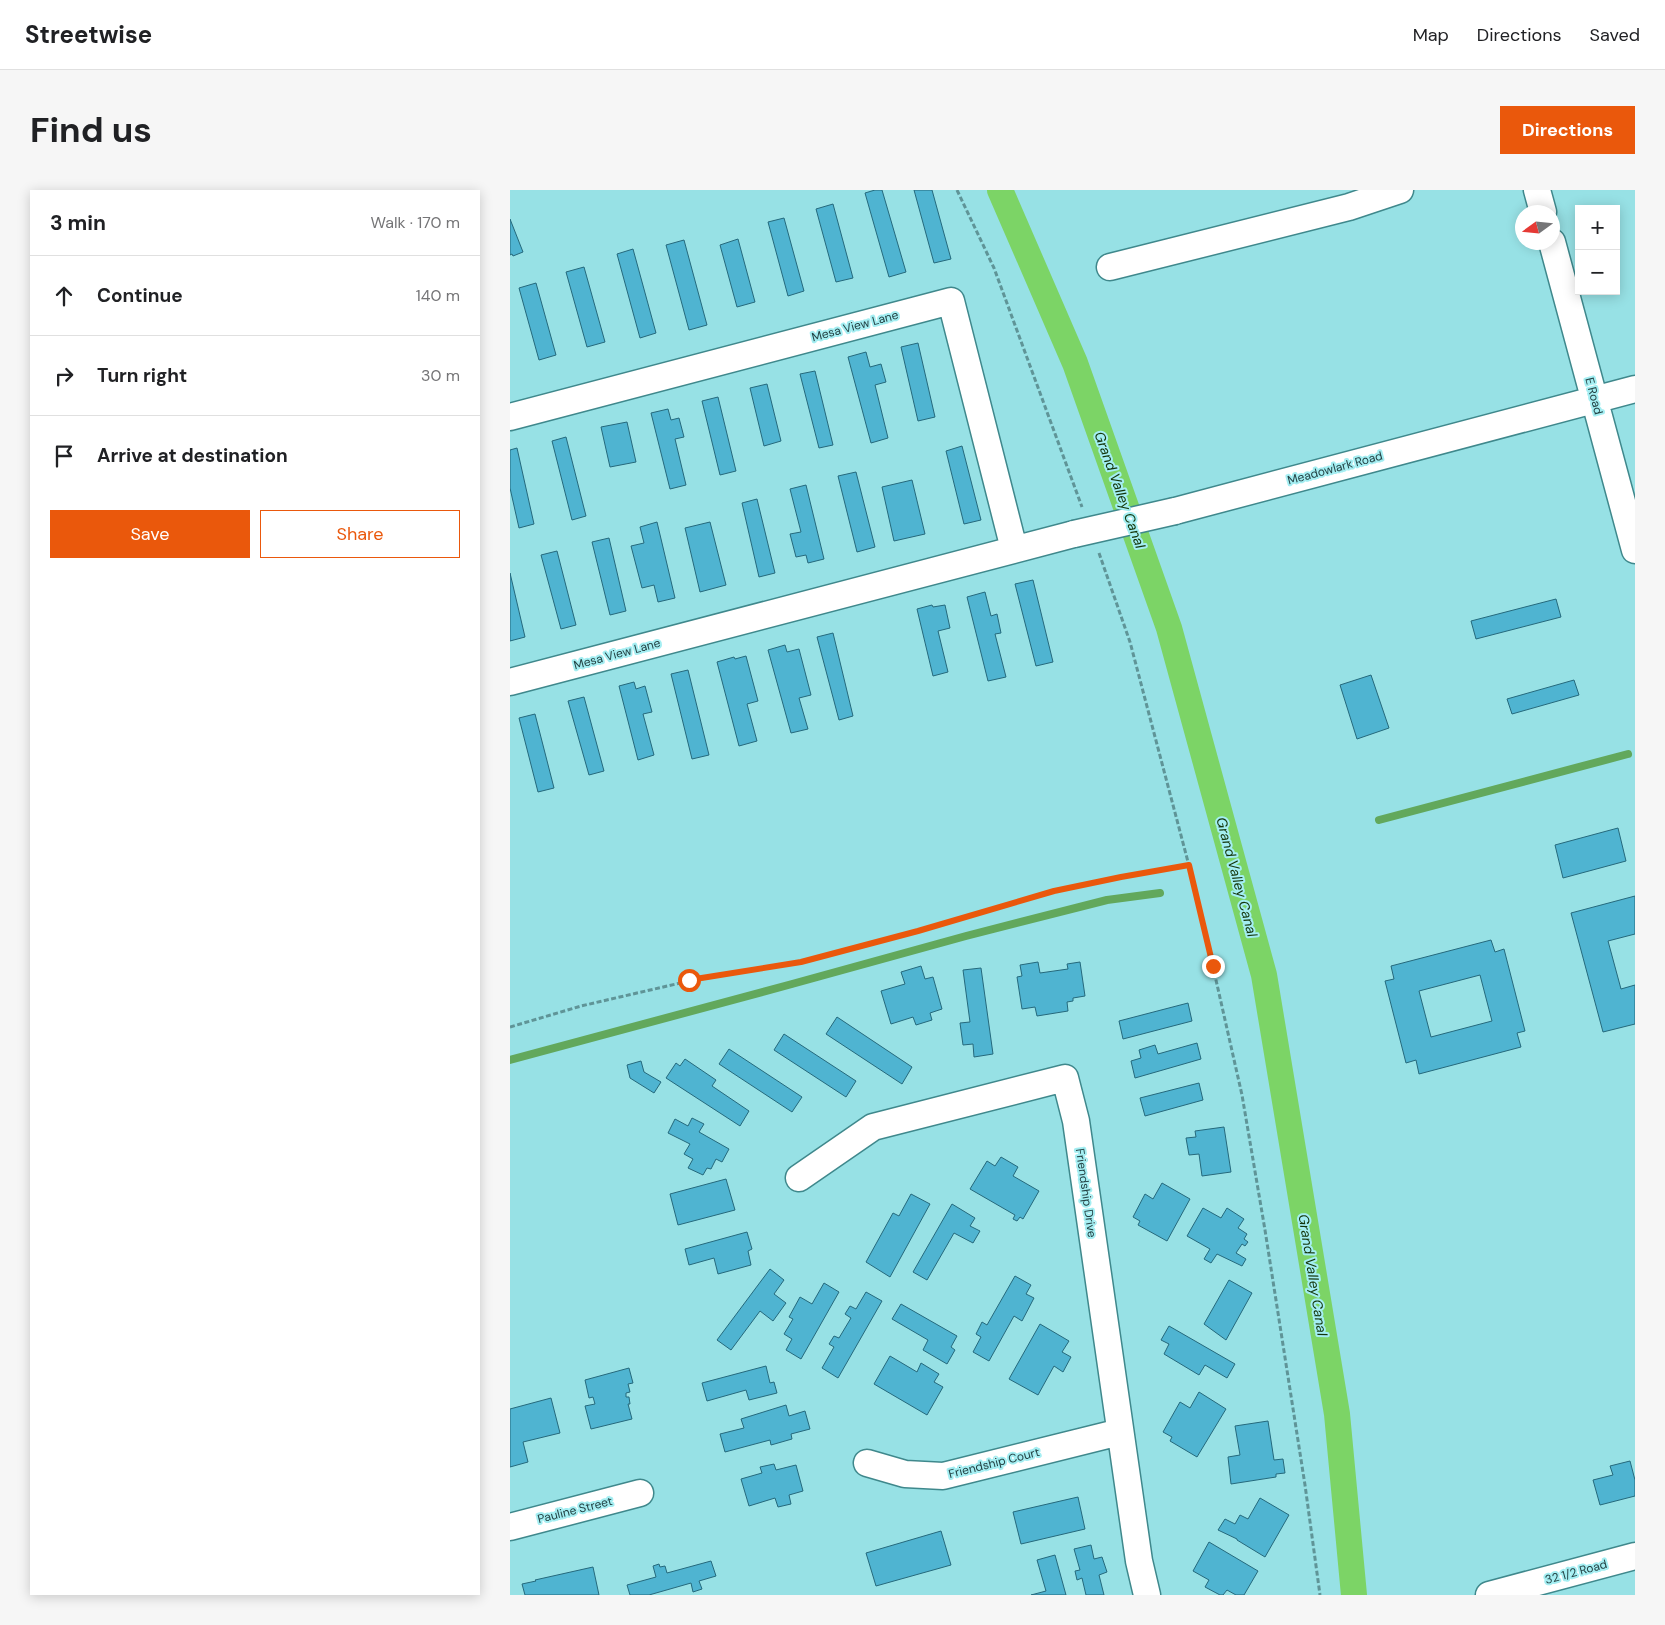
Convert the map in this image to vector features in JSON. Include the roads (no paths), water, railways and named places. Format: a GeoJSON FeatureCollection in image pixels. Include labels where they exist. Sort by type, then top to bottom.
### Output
{"type":"FeatureCollection","features":[{"type":"Feature","properties":{"kind":"street"},"geometry":{"type":"LineString","coordinates":[[1110,267],[1349,207],[1400,190]]}},
{"type":"Feature","properties":{"kind":"street"},"geometry":{"type":"LineString","coordinates":[[1537,190],[1541,205]]}},
{"type":"Feature","properties":{"kind":"street","name":"E Road"},"geometry":{"type":"LineString","coordinates":[[1554,250],[1635,550]]}},
{"type":"Feature","properties":{"kind":"street","name":"Mesa View Lane"},"geometry":{"type":"LineString","coordinates":[[510,417],[951,301],[1014,549]]}},
{"type":"Feature","properties":{"kind":"street","name":"Meadowlark Road"},"geometry":{"type":"LineString","coordinates":[[1079,522],[1175,511],[1635,389]]}},
{"type":"Feature","properties":{"kind":"street","name":"Mesa View Lane"},"geometry":{"type":"LineString","coordinates":[[510,682],[1014,549],[1079,522]]}},
{"type":"Feature","properties":{"kind":"street","name":"Friendship Drive"},"geometry":{"type":"LineString","coordinates":[[799,1178],[873,1127],[1065,1078],[1076,1121],[1139,1561],[1147,1595]]}},
{"type":"Feature","properties":{"kind":"street","name":"Friendship Court"},"geometry":{"type":"LineString","coordinates":[[867,1462],[905,1474],[943,1476],[1120,1432]]}},
{"type":"Feature","properties":{"kind":"street","name":"Pauline Street"},"geometry":{"type":"LineString","coordinates":[[510,1526],[640,1493]]}},
{"type":"Feature","properties":{"kind":"street","name":"32 1/2 Road"},"geometry":{"type":"LineString","coordinates":[[1489,1595],[1635,1556]]}},
{"type":"Feature","properties":{"kind":"waterway","name":"Grand Valley Canal"},"geometry":{"type":"LineString","coordinates":[[1000,190],[1075,363],[1169,628],[1264,975],[1337,1414],[1354,1595]]}},
{"type":"Feature","properties":{"kind":"waterway"},"geometry":{"type":"LineString","coordinates":[[1379,820],[1628,754]]}},
{"type":"Feature","properties":{"kind":"waterway"},"geometry":{"type":"LineString","coordinates":[[510,1060],[966,936],[1107,900],[1160,893]]}}]}
